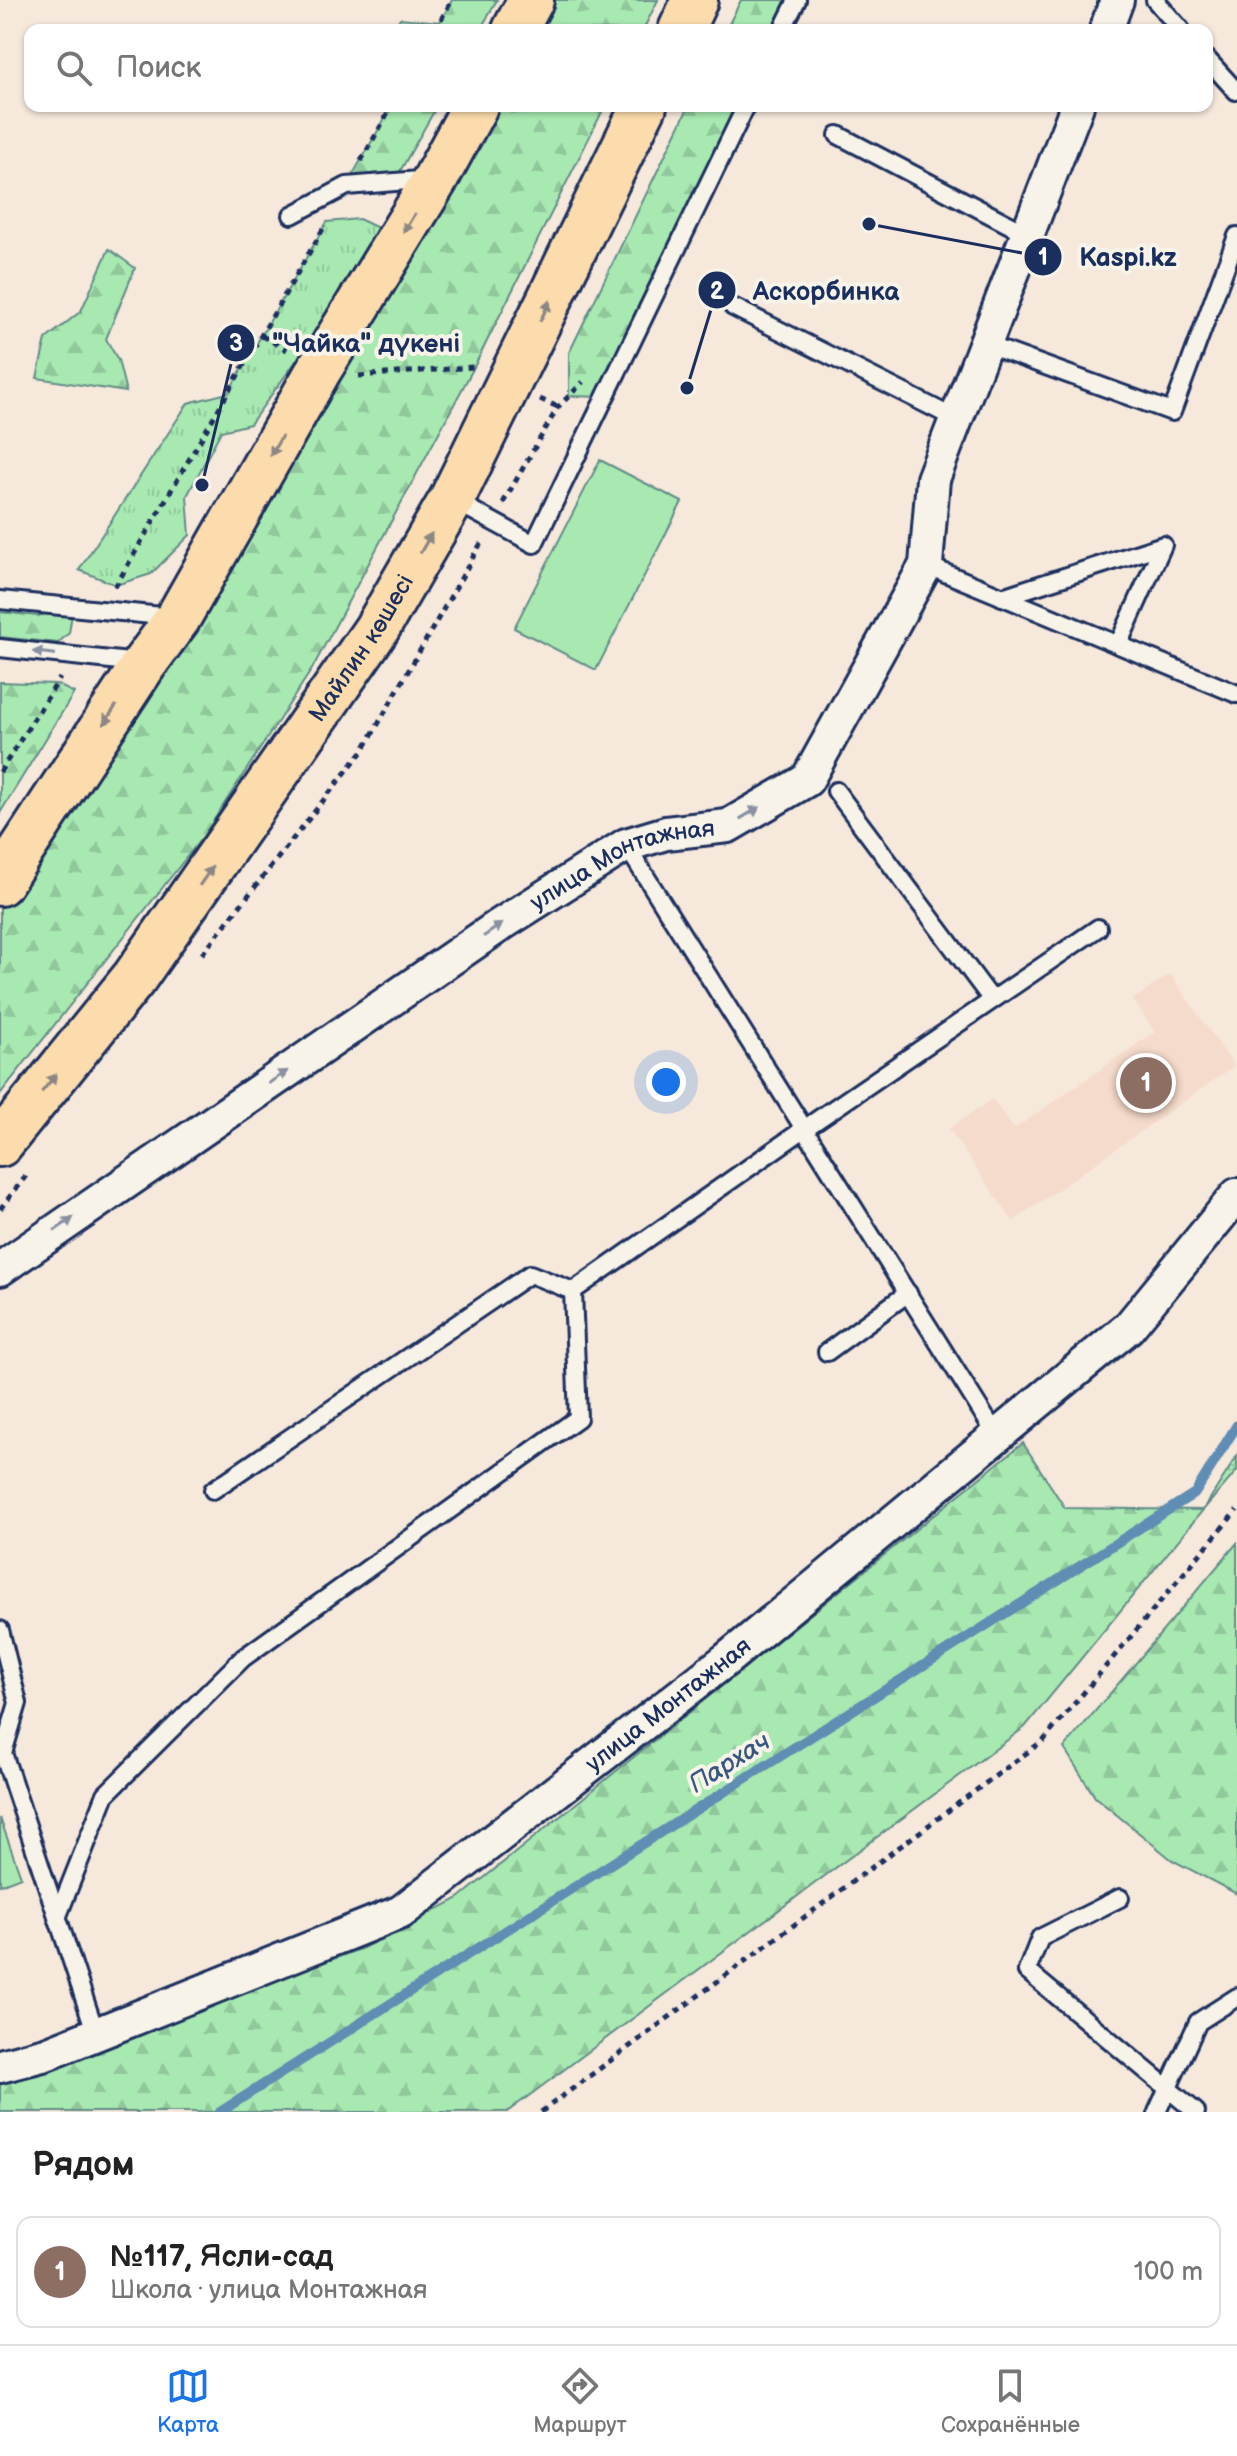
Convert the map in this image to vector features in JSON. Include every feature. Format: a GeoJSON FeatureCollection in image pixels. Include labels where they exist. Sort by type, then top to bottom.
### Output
{"type":"FeatureCollection","features":[{"type":"Feature","properties":{"kind":"main road"},"geometry":{"type":"LineString","coordinates":[[518,24],[531,0]]}},
{"type":"Feature","properties":{"kind":"main road"},"geometry":{"type":"LineString","coordinates":[[684,24],[695,0]]}},
{"type":"Feature","properties":{"kind":"main road"},"geometry":{"type":"LineString","coordinates":[[0,883],[144,664],[178,618],[320,368],[436,178],[472,112]]}},
{"type":"Feature","properties":{"kind":"main road","name":"Майлин көшесі"},"geometry":{"type":"LineString","coordinates":[[0,1144],[144,964],[376,630],[452,499],[641,112]]}},
{"type":"Feature","properties":{"kind":"street"},"geometry":{"type":"LineString","coordinates":[[1108,24],[1117,0]]}},
{"type":"Feature","properties":{"kind":"street","name":"улица Монтажная"},"geometry":{"type":"LineString","coordinates":[[0,1269],[500,925],[626,845],[666,833],[728,826],[807,780],[926,565],[933,479],[1075,112]]}},
{"type":"Feature","properties":{"kind":"street","name":"улица Монтажная"},"geometry":{"type":"LineString","coordinates":[[0,2066],[46,2054],[401,1912],[727,1659],[1129,1327],[1237,1195]]}},
{"type":"Feature","properties":{"kind":"lane"},"geometry":{"type":"LineString","coordinates":[[785,24],[797,0]]}},
{"type":"Feature","properties":{"kind":"lane"},"geometry":{"type":"LineString","coordinates":[[1155,0],[1176,24]]}},
{"type":"Feature","properties":{"kind":"lane"},"geometry":{"type":"LineString","coordinates":[[1213,66],[1236,91]]}},
{"type":"Feature","properties":{"kind":"lane"},"geometry":{"type":"LineString","coordinates":[[452,499],[534,544],[743,112]]}},
{"type":"Feature","properties":{"kind":"lane"},"geometry":{"type":"LineString","coordinates":[[838,135],[1027,234]]}},
{"type":"Feature","properties":{"kind":"lane"},"geometry":{"type":"LineString","coordinates":[[292,215],[347,186],[436,178]]}},
{"type":"Feature","properties":{"kind":"lane"},"geometry":{"type":"LineString","coordinates":[[985,344],[1172,412],[1237,236]]}},
{"type":"Feature","properties":{"kind":"lane"},"geometry":{"type":"LineString","coordinates":[[733,307],[956,419]]}},
{"type":"Feature","properties":{"kind":"lane"},"geometry":{"type":"LineString","coordinates":[[1002,597],[1163,545],[1118,645]]}},
{"type":"Feature","properties":{"kind":"lane"},"geometry":{"type":"LineString","coordinates":[[926,565],[1237,694]]}},
{"type":"Feature","properties":{"kind":"lane"},"geometry":{"type":"LineString","coordinates":[[0,600],[178,618]]}},
{"type":"Feature","properties":{"kind":"lane"},"geometry":{"type":"LineString","coordinates":[[0,648],[144,664]]}},
{"type":"Feature","properties":{"kind":"lane"},"geometry":{"type":"LineString","coordinates":[[836,791],[992,1000]]}},
{"type":"Feature","properties":{"kind":"lane"},"geometry":{"type":"LineString","coordinates":[[626,845],[997,1436]]}},
{"type":"Feature","properties":{"kind":"lane"},"geometry":{"type":"LineString","coordinates":[[573,1291],[1098,928]]}},
{"type":"Feature","properties":{"kind":"lane"},"geometry":{"type":"LineString","coordinates":[[213,1490],[530,1274],[573,1291]]}},
{"type":"Feature","properties":{"kind":"lane"},"geometry":{"type":"LineString","coordinates":[[57,1918],[106,1794],[243,1658],[578,1418],[573,1291]]}},
{"type":"Feature","properties":{"kind":"lane"},"geometry":{"type":"LineString","coordinates":[[827,1352],[908,1293]]}},
{"type":"Feature","properties":{"kind":"lane"},"geometry":{"type":"LineString","coordinates":[[0,1630],[18,1703],[3,1753],[96,2034]]}},
{"type":"Feature","properties":{"kind":"lane"},"geometry":{"type":"LineString","coordinates":[[1120,1898],[1040,1938],[1027,1971],[1196,2112]]}},
{"type":"Feature","properties":{"kind":"lane"},"geometry":{"type":"LineString","coordinates":[[1157,2112],[1198,2022],[1237,1997]]}},
{"type":"Feature","properties":{"kind":"path"},"geometry":{"type":"LineString","coordinates":[[438,24],[452,0]]}},
{"type":"Feature","properties":{"kind":"path"},"geometry":{"type":"LineString","coordinates":[[101,610],[389,112]]}},
{"type":"Feature","properties":{"kind":"path"},"geometry":{"type":"LineString","coordinates":[[262,336],[299,357]]}},
{"type":"Feature","properties":{"kind":"path"},"geometry":{"type":"LineString","coordinates":[[353,376],[474,367]]}},
{"type":"Feature","properties":{"kind":"path"},"geometry":{"type":"LineString","coordinates":[[0,772],[74,657]]}},
{"type":"Feature","properties":{"kind":"path"},"geometry":{"type":"LineString","coordinates":[[541,2112],[1044,1740],[1237,1510]]}},
{"type":"Feature","properties":{"kind":"shaded area"},"geometry":{"type":"Polygon","coordinates":[[[1170,974],[1234,1066],[1013,1221],[949,1129],[992,1099],[1014,1129],[1155,1032],[1133,1000],[1170,974]]]}},
{"type":"Feature","properties":{"kind":"green space"},"geometry":{"type":"Polygon","coordinates":[[[452,0],[497,0],[483,24],[396,24],[400,18],[440,22],[452,0]]]}},
{"type":"Feature","properties":{"kind":"green space"},"geometry":{"type":"Polygon","coordinates":[[[546,0],[658,0],[646,24],[533,24],[546,0]]]}},
{"type":"Feature","properties":{"kind":"green space"},"geometry":{"type":"Polygon","coordinates":[[[741,0],[797,0],[785,24],[729,24],[741,0]]]}},
{"type":"Feature","properties":{"kind":"green space"},"geometry":{"type":"Polygon","coordinates":[[[389,112],[434,112],[399,173],[352,176],[389,112]]]}},
{"type":"Feature","properties":{"kind":"green space"},"geometry":{"type":"Polygon","coordinates":[[[487,112],[602,112],[474,367],[312,669],[204,835],[0,1094],[0,908],[251,527],[487,112]]]}},
{"type":"Feature","properties":{"kind":"green space"},"geometry":{"type":"Polygon","coordinates":[[[686,112],[743,112],[606,397],[569,396],[569,353],[686,112]]]}},
{"type":"Feature","properties":{"kind":"green space"},"geometry":{"type":"Polygon","coordinates":[[[359,219],[378,228],[299,357],[250,424],[221,431],[187,496],[190,535],[151,574],[116,585],[79,570],[188,403],[228,393],[327,222],[359,219]]]}},
{"type":"Feature","properties":{"kind":"green space"},"geometry":{"type":"Polygon","coordinates":[[[109,249],[135,268],[106,339],[118,360],[126,392],[37,378],[46,339],[81,311],[109,249]]]}},
{"type":"Feature","properties":{"kind":"green space"},"geometry":{"type":"Polygon","coordinates":[[[600,460],[682,502],[596,670],[514,628],[600,460]]]}},
{"type":"Feature","properties":{"kind":"green space"},"geometry":{"type":"Polygon","coordinates":[[[73,607],[69,633],[58,643],[0,637],[0,612],[38,616],[73,607]]]}},
{"type":"Feature","properties":{"kind":"green space"},"geometry":{"type":"Polygon","coordinates":[[[0,682],[56,684],[74,693],[0,813],[0,682]]]}},
{"type":"Feature","properties":{"kind":"green space"},"geometry":{"type":"Polygon","coordinates":[[[1023,1443],[1065,1508],[1203,1510],[1025,1727],[507,2112],[0,2112],[0,2081],[363,1948],[459,1898],[1023,1443]]]}},
{"type":"Feature","properties":{"kind":"green space"},"geometry":{"type":"Polygon","coordinates":[[[1237,1456],[1237,1471],[1203,1510],[1237,1456]]]}},
{"type":"Feature","properties":{"kind":"green space"},"geometry":{"type":"Polygon","coordinates":[[[1237,1543],[1237,1894],[1172,1860],[1095,1797],[1064,1748],[1237,1543]]]}},
{"type":"Feature","properties":{"kind":"green space"},"geometry":{"type":"Polygon","coordinates":[[[0,1818],[21,1877],[0,1885],[0,1818]]]}},
{"type":"Feature","properties":{"kind":"waterway","name":"Пархач"},"geometry":{"type":"LineString","coordinates":[[220,2112],[1195,1493],[1237,1425]]}},
{"type":"Feature","properties":{"kind":"place","name":"Kaspi.kz"},"geometry":{"type":"Point","coordinates":[869,224]}},
{"type":"Feature","properties":{"kind":"place","name":"Аскорбинка"},"geometry":{"type":"Point","coordinates":[687,388]}},
{"type":"Feature","properties":{"kind":"place","name":"\"Чайка\" дүкені"},"geometry":{"type":"Point","coordinates":[202,485]}},
{"type":"Feature","properties":{"kind":"place","name":"№117, Ясли-сад"},"geometry":{"type":"Point","coordinates":[1146,1083]}}]}
